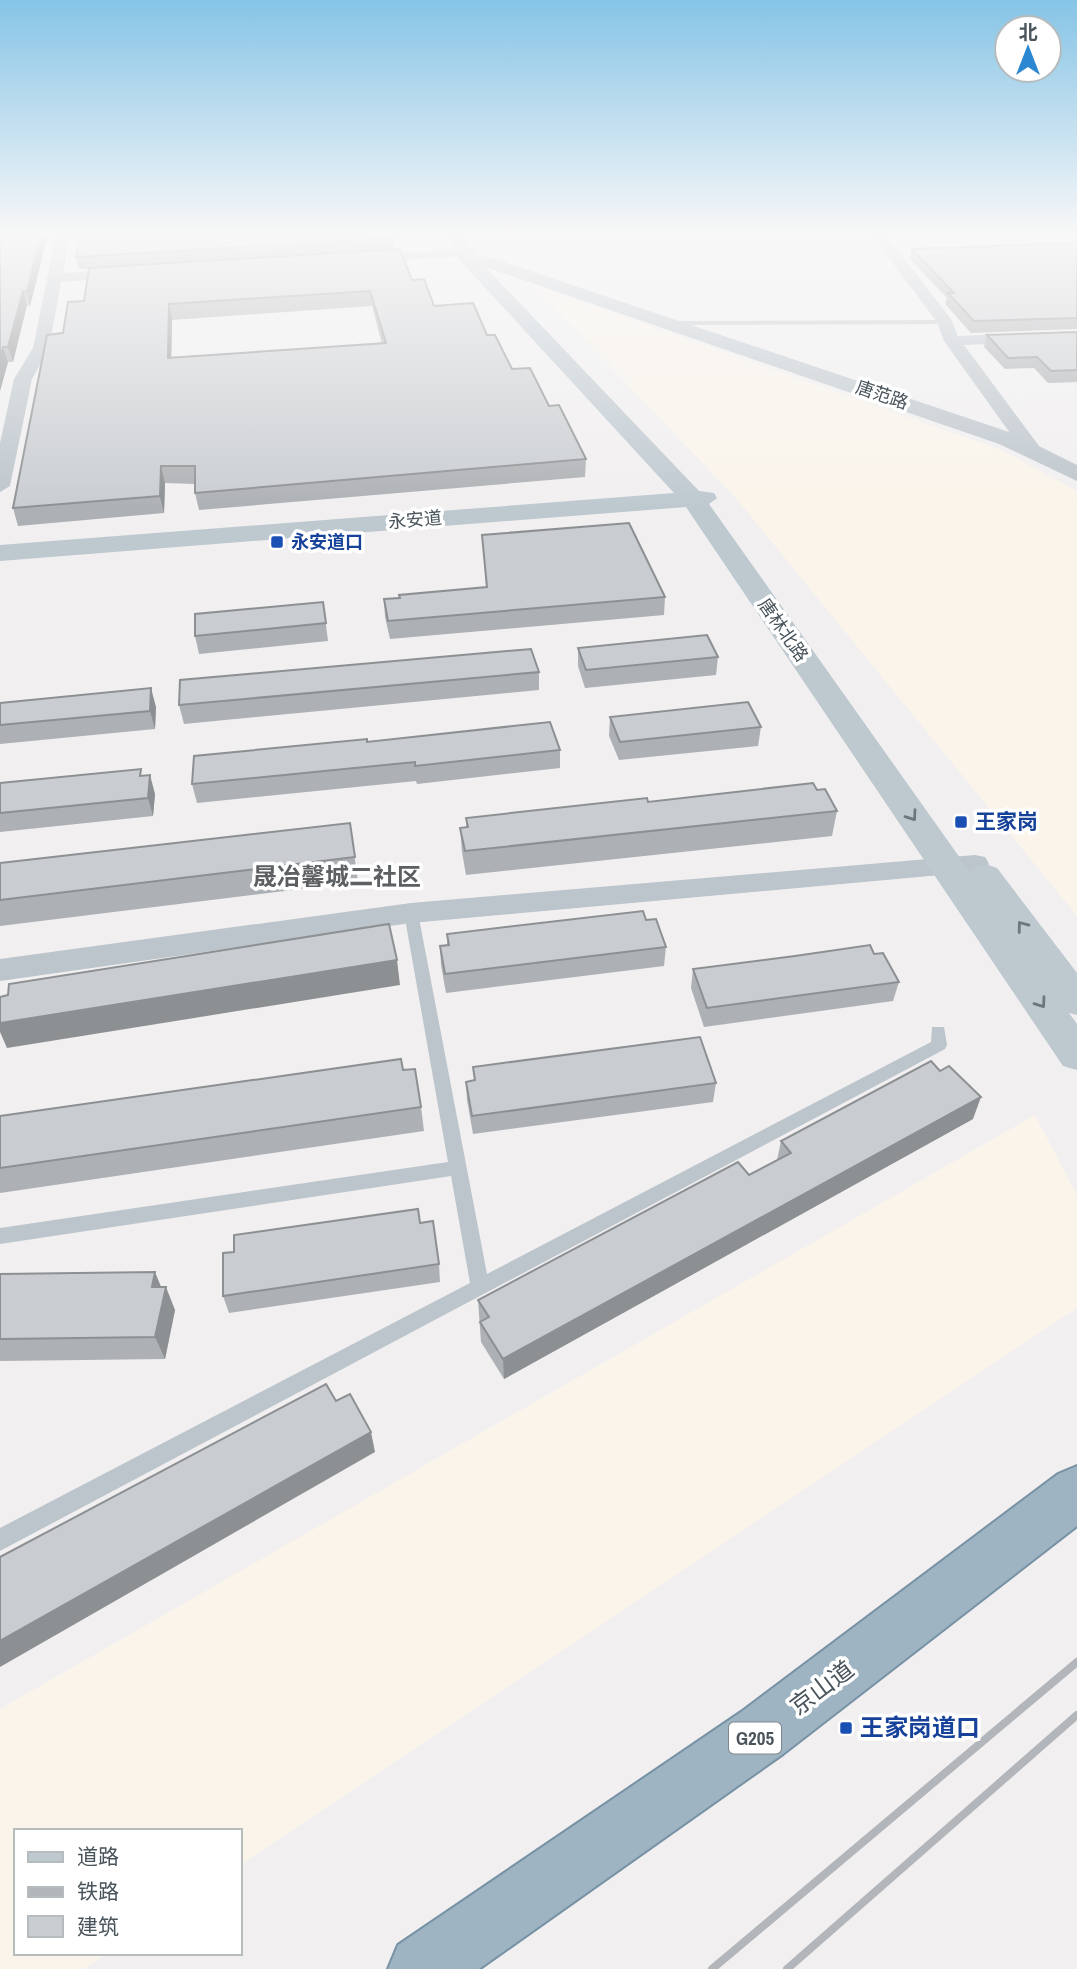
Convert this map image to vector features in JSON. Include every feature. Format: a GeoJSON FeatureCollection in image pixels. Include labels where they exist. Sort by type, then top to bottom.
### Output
{"type":"FeatureCollection","features":[{"type":"Feature","properties":{"kind":"highway","name":"京山道"},"geometry":{"type":"LineString","coordinates":[[422,1969],[762,1733],[1077,1493]]}},
{"type":"Feature","properties":{"kind":"main road","name":"唐林北路"},"geometry":{"type":"LineString","coordinates":[[540,326],[698,498],[961,865],[1077,1055]]}},
{"type":"Feature","properties":{"kind":"main road","name":"永安道"},"geometry":{"type":"LineString","coordinates":[[0,553],[698,498]]}},
{"type":"Feature","properties":{"kind":"main road","name":"唐林北路"},"geometry":{"type":"LineString","coordinates":[[961,865],[1077,1001]]}},
{"type":"Feature","properties":{"kind":"street"},"geometry":{"type":"LineString","coordinates":[[0,486],[23,379],[41,348],[45,326]]}},
{"type":"Feature","properties":{"kind":"street","name":"唐范路"},"geometry":{"type":"LineString","coordinates":[[684,326],[1007,439],[1070,466]]}},
{"type":"Feature","properties":{"kind":"street"},"geometry":{"type":"LineString","coordinates":[[946,326],[952,341],[1032,450]]}},
{"type":"Feature","properties":{"kind":"street"},"geometry":{"type":"LineString","coordinates":[[952,341],[1077,336]]}},
{"type":"Feature","properties":{"kind":"street"},"geometry":{"type":"LineString","coordinates":[[0,971],[411,913],[961,865]]}},
{"type":"Feature","properties":{"kind":"lane"},"geometry":{"type":"LineString","coordinates":[[411,913],[480,1287]]}},
{"type":"Feature","properties":{"kind":"lane"},"geometry":{"type":"LineString","coordinates":[[0,1540],[939,1045],[938,1031]]}},
{"type":"Feature","properties":{"kind":"lane"},"geometry":{"type":"LineString","coordinates":[[0,1236],[458,1168]]}},
{"type":"Feature","properties":{"kind":"shaded area"},"geometry":{"type":"Polygon","coordinates":[[[572,326],[649,326],[1001,450],[1077,491],[1077,916],[735,497],[572,326]]]}},
{"type":"Feature","properties":{"kind":"shaded area"},"geometry":{"type":"Polygon","coordinates":[[[1035,1115],[1077,1195],[1077,1308],[242,1864],[242,1829],[14,1829],[14,1955],[104,1955],[84,1969],[0,1969],[0,1709],[1035,1115]]]}},
{"type":"Feature","properties":{"kind":"building"},"geometry":{"type":"Polygon","coordinates":[[[0,326],[14,326],[8,347],[3,347],[0,359],[0,326]]]}},
{"type":"Feature","properties":{"kind":"building"},"geometry":{"type":"Polygon","coordinates":[[[64,326],[169,326],[168,358],[386,343],[381,326],[483,326],[487,335],[495,335],[512,369],[530,368],[549,406],[559,405],[586,459],[195,493],[195,466],[161,466],[160,496],[13,508],[47,335],[63,333],[64,326]]]}},
{"type":"Feature","properties":{"kind":"building"},"geometry":{"type":"Polygon","coordinates":[[[1077,332],[1077,370],[1051,371],[1037,357],[1008,358],[987,335],[1077,332]]]}},
{"type":"Feature","properties":{"kind":"building"},"geometry":{"type":"Polygon","coordinates":[[[629,523],[665,597],[388,621],[384,599],[400,598],[399,595],[487,587],[482,535],[629,523]]]}},
{"type":"Feature","properties":{"kind":"building"},"geometry":{"type":"Polygon","coordinates":[[[323,602],[326,623],[195,636],[195,614],[323,602]]]}},
{"type":"Feature","properties":{"kind":"building"},"geometry":{"type":"Polygon","coordinates":[[[707,635],[718,657],[586,670],[578,648],[707,635]]]}},
{"type":"Feature","properties":{"kind":"building"},"geometry":{"type":"Polygon","coordinates":[[[531,649],[539,672],[179,705],[180,680],[531,649]]]}},
{"type":"Feature","properties":{"kind":"building"},"geometry":{"type":"Polygon","coordinates":[[[151,688],[150,711],[0,725],[0,703],[151,688]]]}},
{"type":"Feature","properties":{"kind":"building"},"geometry":{"type":"Polygon","coordinates":[[[748,702],[761,727],[620,742],[610,717],[748,702]]]}},
{"type":"Feature","properties":{"kind":"building"},"geometry":{"type":"Polygon","coordinates":[[[550,722],[560,750],[415,766],[415,762],[192,784],[194,756],[367,739],[367,742],[550,722]]]}},
{"type":"Feature","properties":{"kind":"building"},"geometry":{"type":"Polygon","coordinates":[[[141,769],[140,776],[150,775],[148,798],[0,813],[0,783],[141,769]]]}},
{"type":"Feature","properties":{"kind":"building"},"geometry":{"type":"Polygon","coordinates":[[[813,783],[817,790],[825,789],[837,811],[465,851],[460,828],[468,827],[466,818],[647,798],[648,802],[813,783]]]}},
{"type":"Feature","properties":{"kind":"building"},"geometry":{"type":"Polygon","coordinates":[[[350,823],[355,857],[0,900],[0,863],[350,823]]]}},
{"type":"Feature","properties":{"kind":"building"},"geometry":{"type":"Polygon","coordinates":[[[643,911],[646,920],[656,919],[666,947],[445,974],[440,946],[449,945],[447,934],[643,911]]]}},
{"type":"Feature","properties":{"kind":"building"},"geometry":{"type":"Polygon","coordinates":[[[389,924],[397,960],[0,1023],[0,997],[8,995],[9,984],[389,924]]]}},
{"type":"Feature","properties":{"kind":"building"},"geometry":{"type":"Polygon","coordinates":[[[870,945],[874,954],[883,953],[899,982],[707,1008],[693,969],[795,956],[870,945]]]}},
{"type":"Feature","properties":{"kind":"building"},"geometry":{"type":"Polygon","coordinates":[[[700,1037],[716,1083],[472,1116],[466,1082],[475,1080],[473,1067],[700,1037]]]}},
{"type":"Feature","properties":{"kind":"building"},"geometry":{"type":"Polygon","coordinates":[[[401,1059],[403,1070],[415,1069],[421,1107],[0,1168],[0,1116],[401,1059]]]}},
{"type":"Feature","properties":{"kind":"building"},"geometry":{"type":"Polygon","coordinates":[[[931,1061],[940,1071],[949,1066],[981,1097],[503,1359],[480,1322],[489,1317],[478,1300],[738,1162],[749,1175],[791,1153],[781,1141],[931,1061]]]}},
{"type":"Feature","properties":{"kind":"building"},"geometry":{"type":"Polygon","coordinates":[[[418,1209],[420,1223],[433,1221],[439,1264],[223,1296],[223,1253],[234,1252],[234,1235],[418,1209]]]}},
{"type":"Feature","properties":{"kind":"building"},"geometry":{"type":"Polygon","coordinates":[[[155,1272],[152,1287],[166,1287],[155,1337],[0,1339],[0,1274],[155,1272]]]}},
{"type":"Feature","properties":{"kind":"building"},"geometry":{"type":"Polygon","coordinates":[[[326,1384],[336,1401],[350,1394],[371,1432],[0,1641],[0,1557],[326,1384]]]}},
{"type":"Feature","properties":{"kind":"railway"},"geometry":{"type":"LineString","coordinates":[[712,1969],[1077,1662]]}},
{"type":"Feature","properties":{"kind":"railway"},"geometry":{"type":"LineString","coordinates":[[787,1969],[1077,1715]]}},
{"type":"Feature","properties":{"kind":"place","name":"永安道口"},"geometry":{"type":"Point","coordinates":[277,542]}},
{"type":"Feature","properties":{"kind":"place","name":"王家岗"},"geometry":{"type":"Point","coordinates":[961,822]}},
{"type":"Feature","properties":{"kind":"place","name":"王家岗道口"},"geometry":{"type":"Point","coordinates":[846,1728]}},
{"type":"Feature","properties":{"kind":"district","name":"晟冶馨城二社区"},"geometry":{"type":"Point","coordinates":[337,877]}}]}
